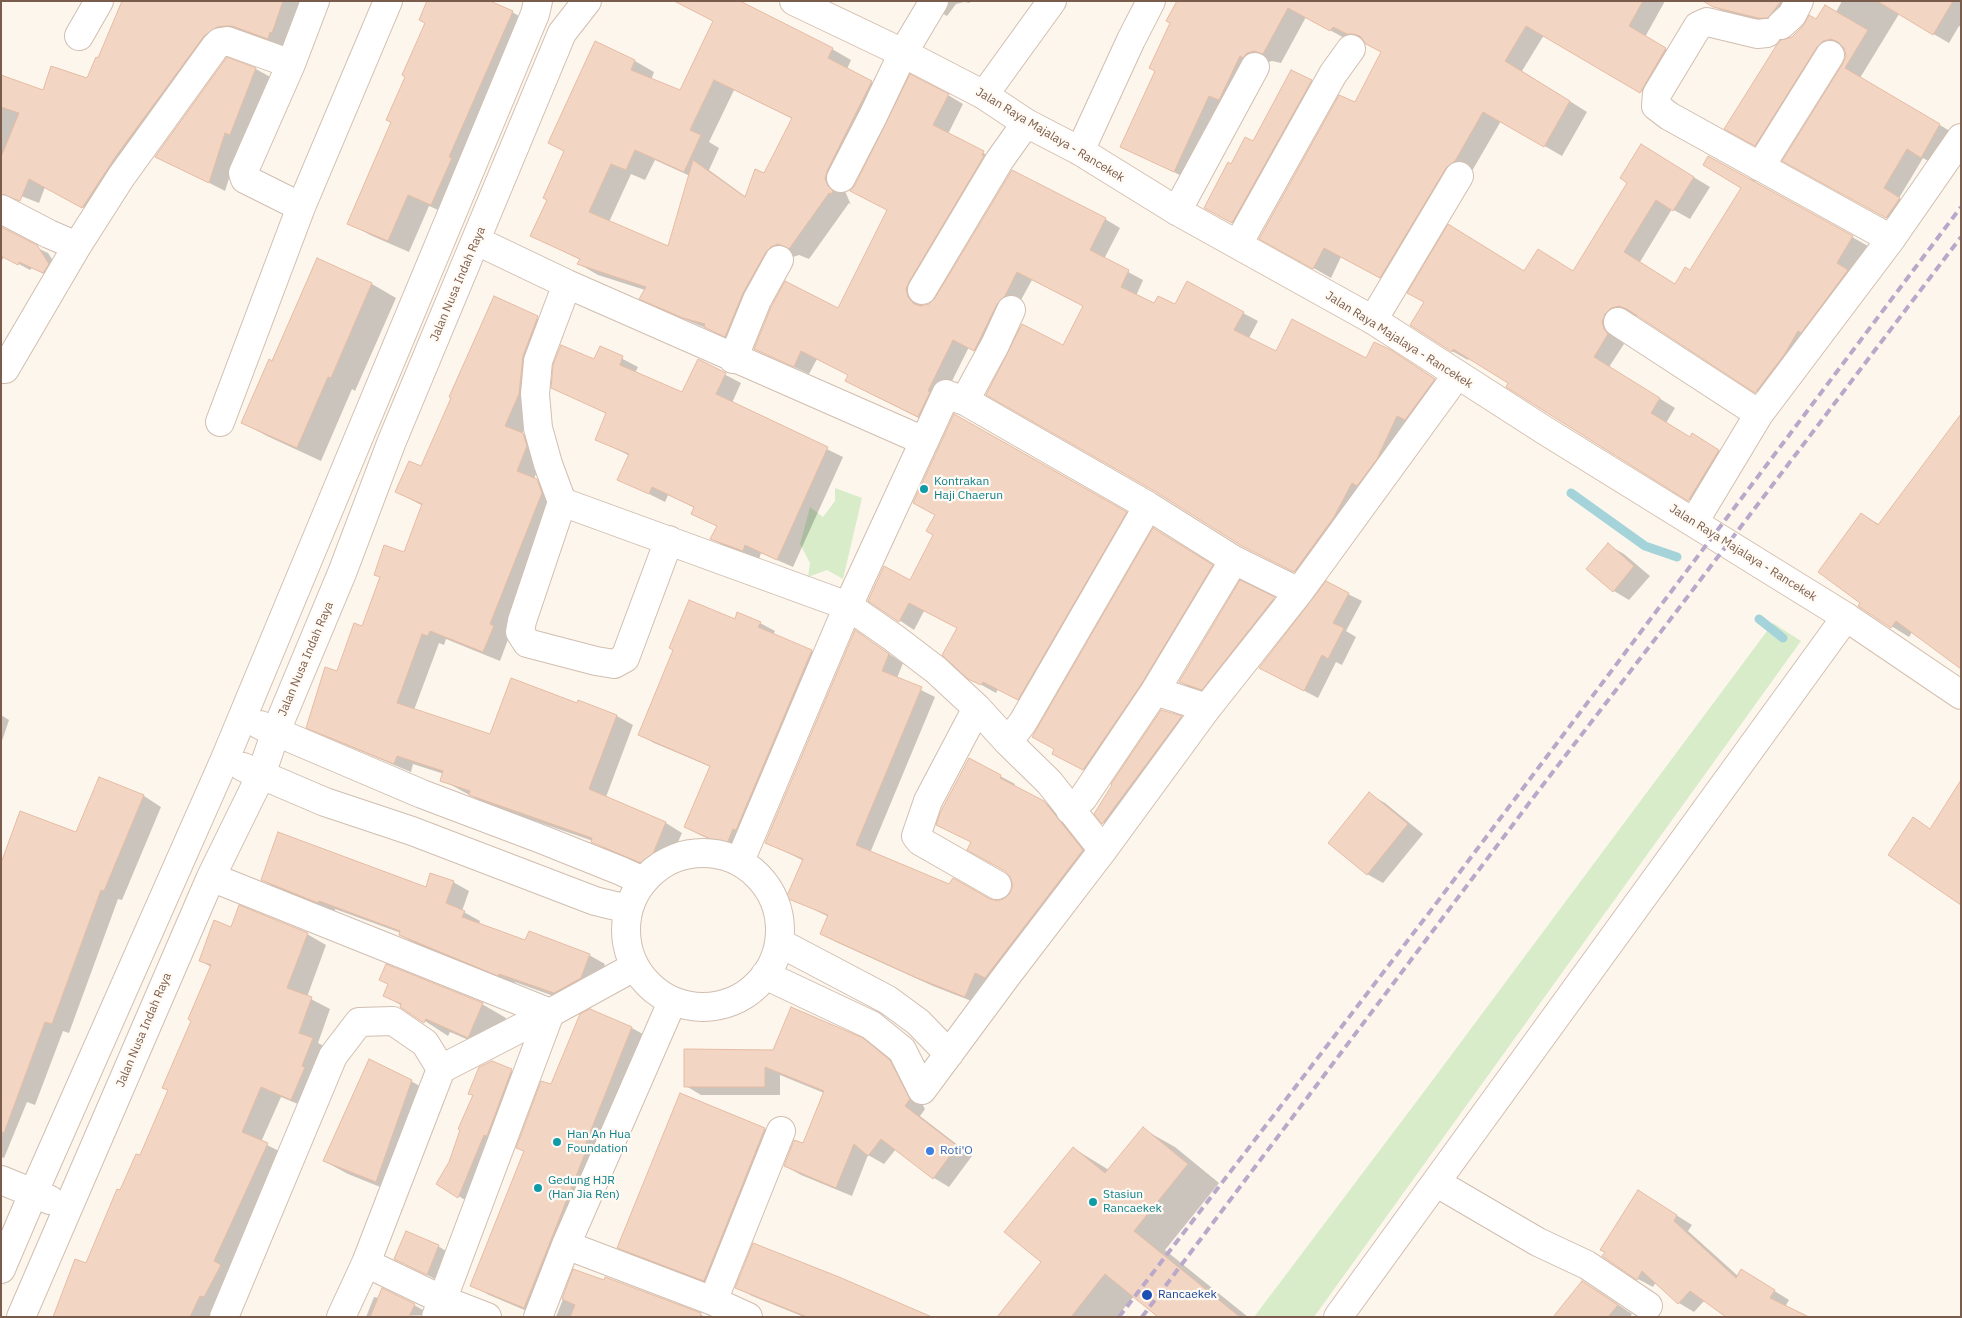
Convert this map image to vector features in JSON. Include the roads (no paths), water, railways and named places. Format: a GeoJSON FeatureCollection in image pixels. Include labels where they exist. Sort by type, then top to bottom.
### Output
{"type":"FeatureCollection","features":[{"type":"Feature","properties":{"kind":"street"},"geometry":{"type":"LineString","coordinates":[[79,36],[98,1]]}},
{"type":"Feature","properties":{"kind":"street"},"geometry":{"type":"LineString","coordinates":[[301,207],[243,177],[243,173],[291,64],[315,1]]}},
{"type":"Feature","properties":{"kind":"street"},"geometry":{"type":"LineString","coordinates":[[220,422],[301,207],[388,1]]}},
{"type":"Feature","properties":{"kind":"street"},"geometry":{"type":"LineString","coordinates":[[1,1269],[32,1194],[225,759],[535,14],[538,1]]}},
{"type":"Feature","properties":{"kind":"street","name":"Jalan Nusa Indah Raya"},"geometry":{"type":"LineString","coordinates":[[21,1317],[211,877],[261,775],[276,731],[342,573],[392,442],[562,33],[587,1]]}},
{"type":"Feature","properties":{"kind":"street","name":"Jalan Raya Majalaya - Rancekek"},"geometry":{"type":"LineString","coordinates":[[794,1],[903,53],[984,95],[1026,123],[1080,151],[1176,211],[1373,320],[1457,375],[1846,617],[1961,695]]}},
{"type":"Feature","properties":{"kind":"street"},"geometry":{"type":"LineString","coordinates":[[841,178],[903,53],[934,1]]}},
{"type":"Feature","properties":{"kind":"street"},"geometry":{"type":"LineString","coordinates":[[984,95],[1052,1]]}},
{"type":"Feature","properties":{"kind":"street"},"geometry":{"type":"LineString","coordinates":[[1080,151],[1151,1]]}},
{"type":"Feature","properties":{"kind":"street"},"geometry":{"type":"LineString","coordinates":[[1799,1],[1787,22],[1774,29],[1757,34],[1707,22],[1698,26],[1657,94],[1656,106],[1669,116],[1891,239]]}},
{"type":"Feature","properties":{"kind":"street"},"geometry":{"type":"LineString","coordinates":[[1,370],[5,369],[77,246],[121,177],[215,47],[220,42],[227,41],[291,64]]}},
{"type":"Feature","properties":{"kind":"street"},"geometry":{"type":"LineString","coordinates":[[1238,244],[1333,74],[1351,49]]}},
{"type":"Feature","properties":{"kind":"street"},"geometry":{"type":"LineString","coordinates":[[1760,167],[1830,56]]}},
{"type":"Feature","properties":{"kind":"street"},"geometry":{"type":"LineString","coordinates":[[1176,211],[1255,67]]}},
{"type":"Feature","properties":{"kind":"street"},"geometry":{"type":"LineString","coordinates":[[922,290],[999,161],[1026,123]]}},
{"type":"Feature","properties":{"kind":"street"},"geometry":{"type":"LineString","coordinates":[[1694,522],[1759,414],[1891,239],[1961,138]]}},
{"type":"Feature","properties":{"kind":"street"},"geometry":{"type":"LineString","coordinates":[[1373,320],[1460,176]]}},
{"type":"Feature","properties":{"kind":"street"},"geometry":{"type":"LineString","coordinates":[[1,209],[77,246]]}},
{"type":"Feature","properties":{"kind":"street"},"geometry":{"type":"LineString","coordinates":[[477,241],[733,359],[924,441]]}},
{"type":"Feature","properties":{"kind":"street"},"geometry":{"type":"LineString","coordinates":[[733,359],[757,300],[779,260]]}},
{"type":"Feature","properties":{"kind":"street"},"geometry":{"type":"LineString","coordinates":[[567,284],[538,361],[535,394],[538,428],[548,464],[562,502],[522,622],[520,632],[526,643],[614,664],[625,658],[669,540]]}},
{"type":"Feature","properties":{"kind":"street"},"geometry":{"type":"LineString","coordinates":[[966,402],[970,390],[995,345],[1011,310]]}},
{"type":"Feature","properties":{"kind":"street"},"geometry":{"type":"LineString","coordinates":[[1618,322],[1759,414]]}},
{"type":"Feature","properties":{"kind":"street"},"geometry":{"type":"LineString","coordinates":[[765,975],[871,1025],[902,1050],[922,1090],[1103,850],[1207,708],[1299,592],[1457,375]]}},
{"type":"Feature","properties":{"kind":"street"},"geometry":{"type":"LineString","coordinates":[[740,861],[848,606],[946,394],[966,402],[1148,506],[1234,560],[1299,592]]}},
{"type":"Feature","properties":{"kind":"street"},"geometry":{"type":"LineString","coordinates":[[362,429],[392,442]]}},
{"type":"Feature","properties":{"kind":"street"},"geometry":{"type":"LineString","coordinates":[[562,502],[848,606],[936,670],[977,708],[1049,782],[1103,850]]}},
{"type":"Feature","properties":{"kind":"street"},"geometry":{"type":"LineString","coordinates":[[1008,742],[1023,722],[1148,506]]}},
{"type":"Feature","properties":{"kind":"street"},"geometry":{"type":"LineString","coordinates":[[1070,810],[1083,798],[1155,691],[1234,560]]}},
{"type":"Feature","properties":{"kind":"street"},"geometry":{"type":"LineString","coordinates":[[1338,1317],[1846,617]]}},
{"type":"Feature","properties":{"kind":"street"},"geometry":{"type":"LineString","coordinates":[[1155,691],[1207,708]]}},
{"type":"Feature","properties":{"kind":"street"},"geometry":{"type":"LineString","coordinates":[[977,708],[928,801],[916,836],[920,841],[997,885]]}},
{"type":"Feature","properties":{"kind":"street"},"geometry":{"type":"LineString","coordinates":[[242,718],[422,794],[541,839],[643,881]]}},
{"type":"Feature","properties":{"kind":"street"},"geometry":{"type":"LineString","coordinates":[[225,759],[325,802],[412,831],[595,901],[628,909]]}},
{"type":"Feature","properties":{"kind":"street"},"geometry":{"type":"LineString","coordinates":[[696,852],[718,853],[740,861],[758,875],[770,894],[779,914],[780,943],[776,956],[765,975],[749,993],[725,1005],[698,1008],[672,1002],[650,988],[634,967],[625,942],[629,902],[643,881],[654,868],[674,857],[696,852]]}},
{"type":"Feature","properties":{"kind":"street"},"geometry":{"type":"LineString","coordinates":[[211,877],[550,1013]]}},
{"type":"Feature","properties":{"kind":"street"},"geometry":{"type":"LineString","coordinates":[[780,943],[888,1000],[918,1022],[949,1054]]}},
{"type":"Feature","properties":{"kind":"street"},"geometry":{"type":"LineString","coordinates":[[341,1317],[366,1262],[441,1069],[634,967]]}},
{"type":"Feature","properties":{"kind":"street"},"geometry":{"type":"LineString","coordinates":[[538,1317],[566,1244],[672,1002]]}},
{"type":"Feature","properties":{"kind":"street"},"geometry":{"type":"LineString","coordinates":[[440,1308],[550,1013]]}},
{"type":"Feature","properties":{"kind":"street"},"geometry":{"type":"LineString","coordinates":[[224,1317],[333,1056],[359,1022],[393,1021],[425,1043],[441,1069]]}},
{"type":"Feature","properties":{"kind":"street"},"geometry":{"type":"LineString","coordinates":[[714,1301],[781,1131]]}},
{"type":"Feature","properties":{"kind":"street"},"geometry":{"type":"LineString","coordinates":[[1,1180],[32,1194],[68,1206]]}},
{"type":"Feature","properties":{"kind":"street"},"geometry":{"type":"LineString","coordinates":[[1437,1183],[1538,1242],[1587,1265],[1649,1313]]}},
{"type":"Feature","properties":{"kind":"street"},"geometry":{"type":"LineString","coordinates":[[566,1244],[714,1301],[748,1317]]}},
{"type":"Feature","properties":{"kind":"street"},"geometry":{"type":"LineString","coordinates":[[366,1262],[440,1308],[487,1317]]}},
{"type":"Feature","properties":{"kind":"waterway"},"geometry":{"type":"LineString","coordinates":[[1571,493],[1645,546],[1677,557]]}},
{"type":"Feature","properties":{"kind":"waterway"},"geometry":{"type":"LineString","coordinates":[[1759,619],[1783,638]]}},
{"type":"Feature","properties":{"kind":"railway"},"geometry":{"type":"LineString","coordinates":[[1119,1317],[1435,905],[1961,207]]}},
{"type":"Feature","properties":{"kind":"railway"},"geometry":{"type":"LineString","coordinates":[[1142,1317],[1539,790],[1961,237]]}},
{"type":"Feature","properties":{"kind":"place","name":"Kontrakan Haji Chaerun"},"geometry":{"type":"Point","coordinates":[924,489]}},
{"type":"Feature","properties":{"kind":"place","name":"Han An Hua Foundation"},"geometry":{"type":"Point","coordinates":[557,1142]}},
{"type":"Feature","properties":{"kind":"place","name":"Roti'O"},"geometry":{"type":"Point","coordinates":[930,1151]}},
{"type":"Feature","properties":{"kind":"place","name":"Gedung HJR (Han Jia Ren)"},"geometry":{"type":"Point","coordinates":[538,1188]}},
{"type":"Feature","properties":{"kind":"place","name":"Stasiun Rancaekek"},"geometry":{"type":"Point","coordinates":[1093,1202]}},
{"type":"Feature","properties":{"kind":"place","name":"Rancaekek"},"geometry":{"type":"Point","coordinates":[1147,1295]}}]}
